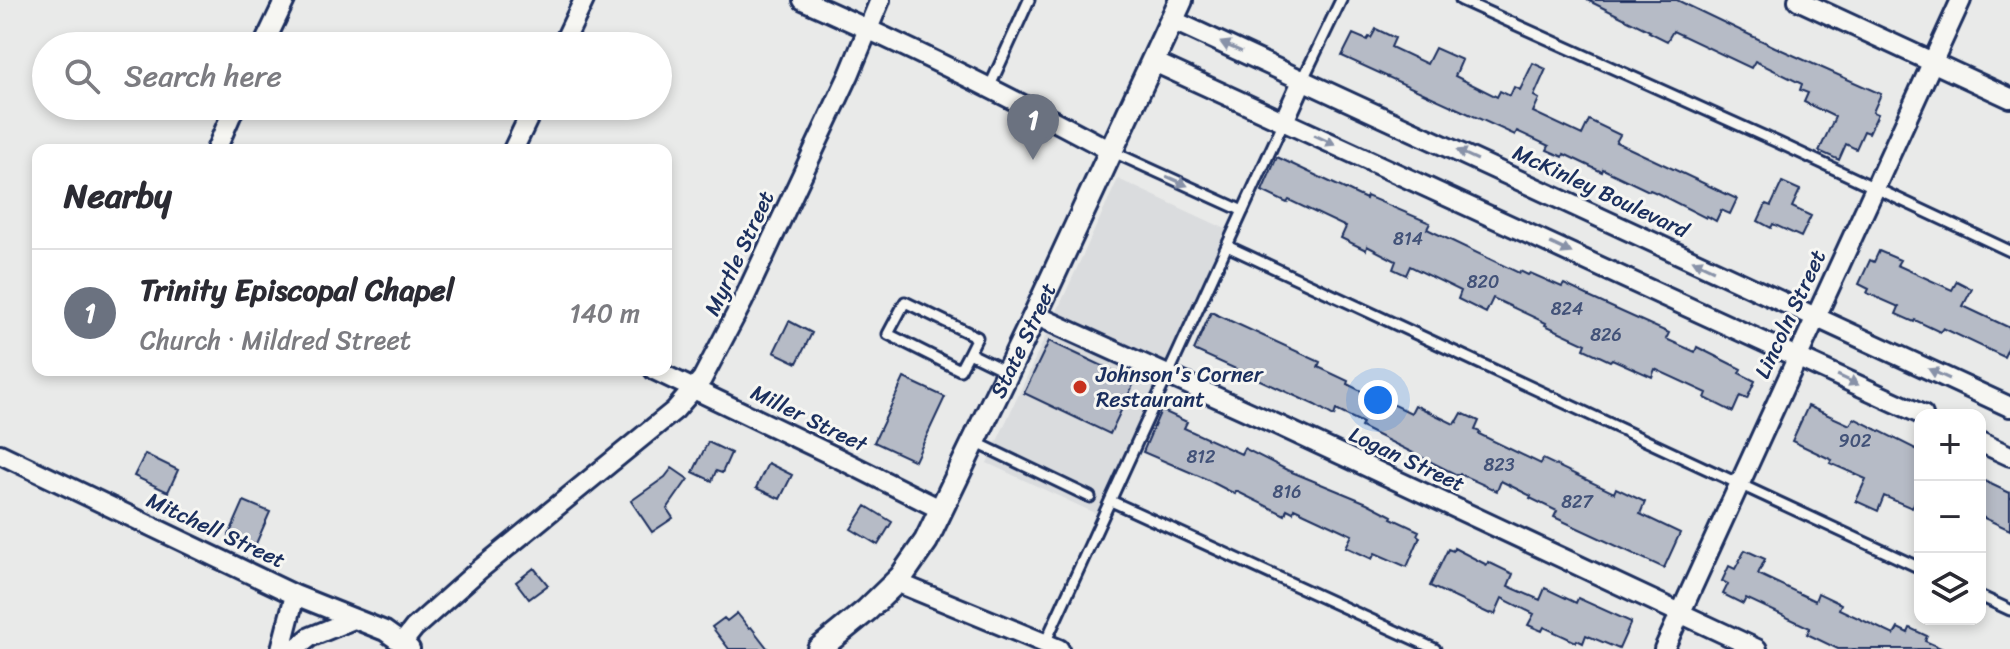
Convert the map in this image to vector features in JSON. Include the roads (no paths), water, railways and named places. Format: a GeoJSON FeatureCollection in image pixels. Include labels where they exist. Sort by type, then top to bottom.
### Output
{"type":"FeatureCollection","features":[{"type":"Feature","properties":{"kind":"street"},"geometry":{"type":"LineString","coordinates":[[270,32],[285,0]]}},
{"type":"Feature","properties":{"kind":"street"},"geometry":{"type":"LineString","coordinates":[[569,32],[584,0]]}},
{"type":"Feature","properties":{"kind":"street"},"geometry":{"type":"LineString","coordinates":[[803,0],[869,28],[1111,151]]}},
{"type":"Feature","properties":{"kind":"street","name":"Myrtle Street"},"geometry":{"type":"LineString","coordinates":[[406,646],[414,628],[479,570],[675,410],[695,389],[743,301],[849,75],[880,0]]}},
{"type":"Feature","properties":{"kind":"street"},"geometry":{"type":"LineString","coordinates":[[1798,0],[2010,98]]}},
{"type":"Feature","properties":{"kind":"street","name":"Lincoln Street"},"geometry":{"type":"LineString","coordinates":[[1664,649],[1961,0]]}},
{"type":"Feature","properties":{"kind":"street","name":"McKinley Boulevard"},"geometry":{"type":"LineString","coordinates":[[1177,10],[1303,79],[2010,407]]}},
{"type":"Feature","properties":{"kind":"street","name":"State Street"},"geometry":{"type":"LineString","coordinates":[[819,649],[896,582],[926,541],[1177,10]]}},
{"type":"Feature","properties":{"kind":"street"},"geometry":{"type":"LineString","coordinates":[[1152,61],[1914,411]]}},
{"type":"Feature","properties":{"kind":"street"},"geometry":{"type":"LineString","coordinates":[[1284,121],[1303,79]]}},
{"type":"Feature","properties":{"kind":"street"},"geometry":{"type":"LineString","coordinates":[[219,144],[229,120]]}},
{"type":"Feature","properties":{"kind":"street"},"geometry":{"type":"LineString","coordinates":[[516,144],[527,120]]}},
{"type":"Feature","properties":{"kind":"street","name":"Logan Street"},"geometry":{"type":"LineString","coordinates":[[1035,315],[1757,649]]}},
{"type":"Feature","properties":{"kind":"street","name":"Miller Street"},"geometry":{"type":"LineString","coordinates":[[667,376],[942,510]]}},
{"type":"Feature","properties":{"kind":"street"},"geometry":{"type":"LineString","coordinates":[[1986,445],[2010,456]]}},
{"type":"Feature","properties":{"kind":"street","name":"Mitchell Street"},"geometry":{"type":"LineString","coordinates":[[0,454],[295,595],[385,631],[406,646]]}},
{"type":"Feature","properties":{"kind":"street"},"geometry":{"type":"LineString","coordinates":[[896,582],[1052,646]]}},
{"type":"Feature","properties":{"kind":"street"},"geometry":{"type":"LineString","coordinates":[[281,649],[295,595]]}},
{"type":"Feature","properties":{"kind":"street"},"geometry":{"type":"LineString","coordinates":[[295,649],[310,637],[354,619]]}},
{"type":"Feature","properties":{"kind":"lane"},"geometry":{"type":"LineString","coordinates":[[989,88],[1029,0]]}},
{"type":"Feature","properties":{"kind":"lane"},"geometry":{"type":"LineString","coordinates":[[1303,79],[1341,0]]}},
{"type":"Feature","properties":{"kind":"lane"},"geometry":{"type":"LineString","coordinates":[[1461,0],[2010,251]]}},
{"type":"Feature","properties":{"kind":"lane"},"geometry":{"type":"LineString","coordinates":[[1052,646],[1111,501],[1284,121]]}},
{"type":"Feature","properties":{"kind":"lane"},"geometry":{"type":"LineString","coordinates":[[1111,151],[1243,211]]}},
{"type":"Feature","properties":{"kind":"lane"},"geometry":{"type":"LineString","coordinates":[[1227,246],[1914,565]]}},
{"type":"Feature","properties":{"kind":"lane"},"geometry":{"type":"LineString","coordinates":[[905,302],[977,337],[969,353],[960,370],[888,334],[905,302]]}},
{"type":"Feature","properties":{"kind":"lane"},"geometry":{"type":"LineString","coordinates":[[969,353],[1008,372]]}},
{"type":"Feature","properties":{"kind":"lane"},"geometry":{"type":"LineString","coordinates":[[975,442],[1090,497]]}},
{"type":"Feature","properties":{"kind":"lane"},"geometry":{"type":"LineString","coordinates":[[1111,501],[1435,649]]}},
{"type":"Feature","properties":{"kind":"lane"},"geometry":{"type":"LineString","coordinates":[[1986,599],[2010,610]]}},
{"type":"Feature","properties":{"kind":"place","name":"Trinity Episcopal Chapel"},"geometry":{"type":"Point","coordinates":[1033,160]}},
{"type":"Feature","properties":{"kind":"place","name":"Johnson's Corner Restaurant"},"geometry":{"type":"Point","coordinates":[1080,387]}}]}
